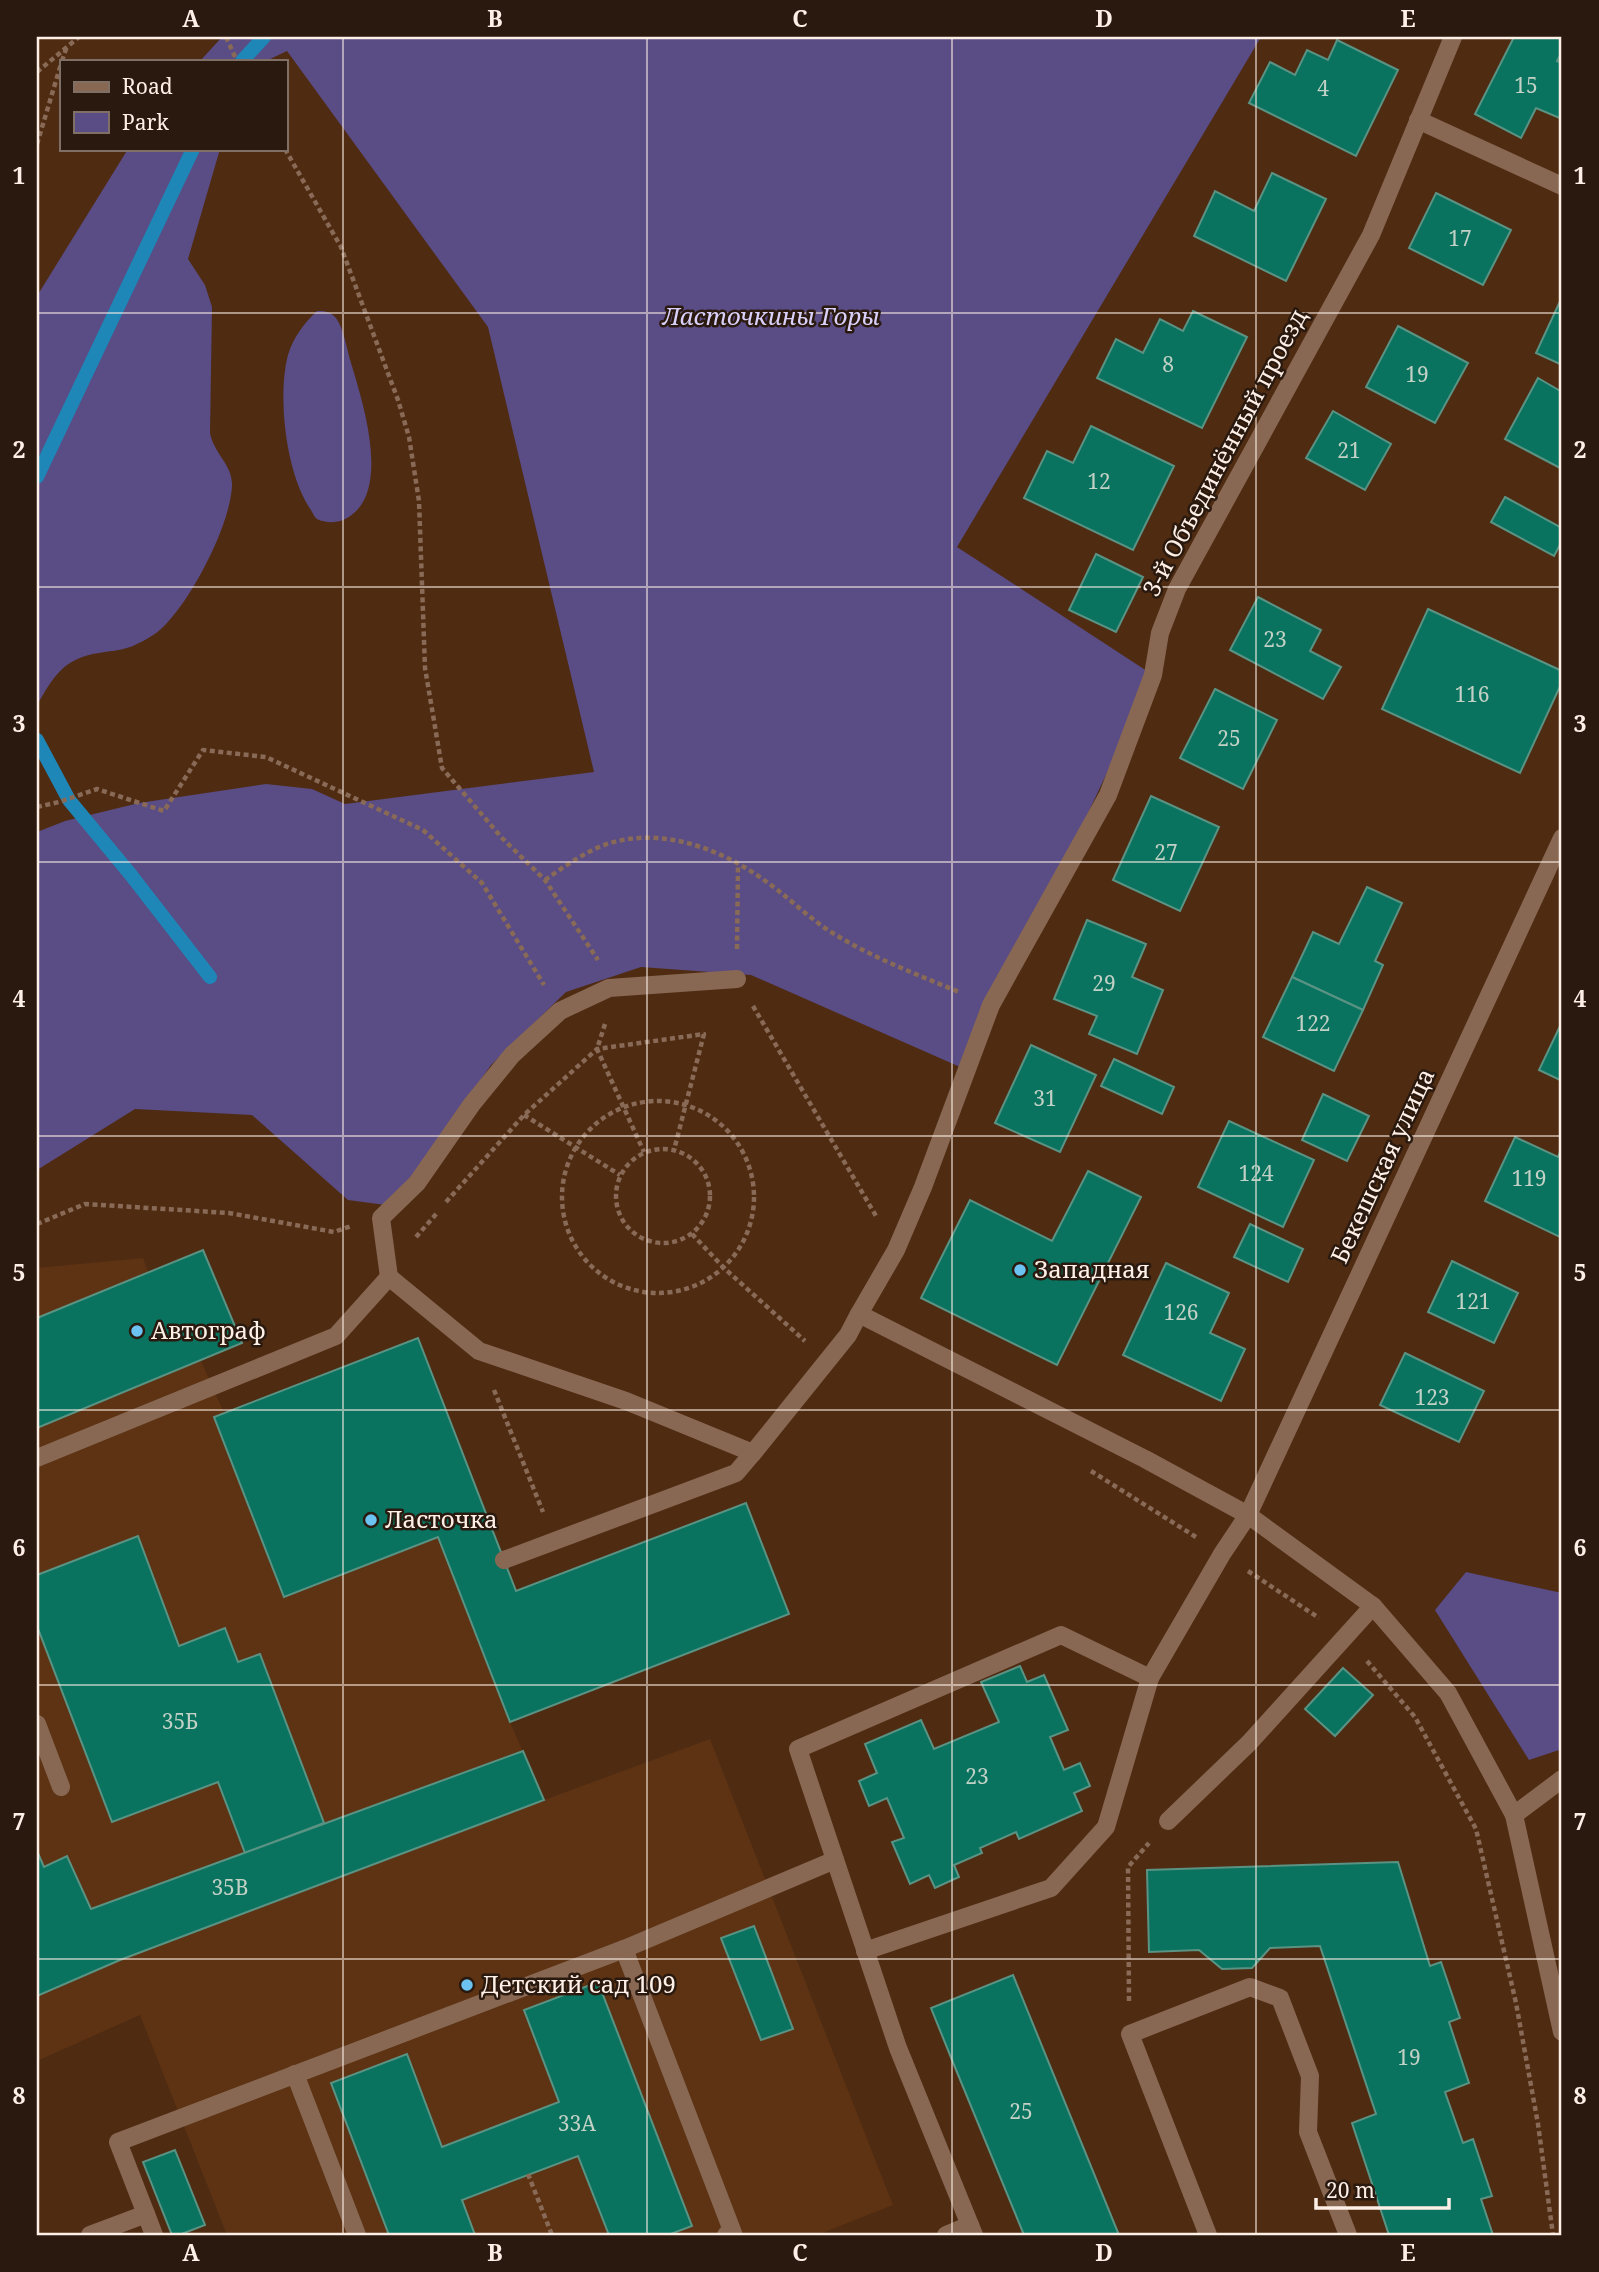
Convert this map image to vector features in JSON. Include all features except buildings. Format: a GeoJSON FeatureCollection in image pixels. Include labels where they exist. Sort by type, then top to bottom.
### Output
{"type":"FeatureCollection","features":[{"type":"Feature","properties":{"kind":"street","name":"3-й Объединённый проезд"},"geometry":{"type":"LineString","coordinates":[[504,1560],[736,1473],[848,1335],[896,1250],[923,1188],[991,1005],[1108,795],[1153,675],[1160,633],[1177,589],[1371,235],[1453,37]]}},
{"type":"Feature","properties":{"kind":"street"},"geometry":{"type":"LineString","coordinates":[[1418,120],[1562,186]]}},
{"type":"Feature","properties":{"kind":"street","name":"Бекешская улица"},"geometry":{"type":"LineString","coordinates":[[865,1951],[1051,1888],[1106,1827],[1150,1678],[1248,1515],[1562,838]]}},
{"type":"Feature","properties":{"kind":"street"},"geometry":{"type":"LineString","coordinates":[[737,979],[609,988],[559,1011],[512,1055],[472,1104],[417,1183],[382,1218],[389,1277],[479,1351],[626,1401],[753,1452]]}},
{"type":"Feature","properties":{"kind":"street"},"geometry":{"type":"LineString","coordinates":[[37,1458],[336,1336],[389,1277]]}},
{"type":"Feature","properties":{"kind":"street"},"geometry":{"type":"LineString","coordinates":[[859,1314],[1145,1459],[1248,1515],[1373,1606],[1448,1693],[1514,1815],[1562,2032]]}},
{"type":"Feature","properties":{"kind":"street"},"geometry":{"type":"LineString","coordinates":[[1168,1821],[1249,1743],[1373,1606]]}},
{"type":"Feature","properties":{"kind":"street"},"geometry":{"type":"LineString","coordinates":[[946,2235],[972,2230],[898,2048],[798,1749],[1061,1635],[1150,1678]]}},
{"type":"Feature","properties":{"kind":"street"},"geometry":{"type":"LineString","coordinates":[[37,1724],[61,1787]]}},
{"type":"Feature","properties":{"kind":"street"},"geometry":{"type":"LineString","coordinates":[[1514,1815],[1562,1779]]}},
{"type":"Feature","properties":{"kind":"street"},"geometry":{"type":"LineString","coordinates":[[154,2235],[118,2142],[624,1948],[835,1860]]}},
{"type":"Feature","properties":{"kind":"street"},"geometry":{"type":"LineString","coordinates":[[624,1948],[733,2233],[726,2235]]}},
{"type":"Feature","properties":{"kind":"street"},"geometry":{"type":"LineString","coordinates":[[1208,2235],[1130,2034],[1250,1987],[1280,1998],[1310,2076],[1308,2132],[1348,2235]]}},
{"type":"Feature","properties":{"kind":"street"},"geometry":{"type":"LineString","coordinates":[[295,2074],[357,2235]]}},
{"type":"Feature","properties":{"kind":"street"},"geometry":{"type":"LineString","coordinates":[[90,2235],[146,2214]]}},
{"type":"Feature","properties":{"kind":"path"},"geometry":{"type":"LineString","coordinates":[[37,72],[79,37]]}},
{"type":"Feature","properties":{"kind":"path"},"geometry":{"type":"LineString","coordinates":[[226,37],[237,60]]}},
{"type":"Feature","properties":{"kind":"path"},"geometry":{"type":"LineString","coordinates":[[63,60],[67,45]]}},
{"type":"Feature","properties":{"kind":"path"},"geometry":{"type":"LineString","coordinates":[[37,144],[60,69]]}},
{"type":"Feature","properties":{"kind":"path"},"geometry":{"type":"LineString","coordinates":[[286,150],[341,247],[409,436],[419,501],[425,668],[442,768],[502,838],[545,880],[596,955],[613,998],[597,1049],[524,1115],[410,1244]]}},
{"type":"Feature","properties":{"kind":"path"},"geometry":{"type":"LineString","coordinates":[[37,807],[97,789],[164,811],[203,750],[265,757],[423,830],[482,883],[559,1011]]}},
{"type":"Feature","properties":{"kind":"path"},"geometry":{"type":"LineString","coordinates":[[545,880],[576,858],[602,846],[639,838],[687,842],[738,864],[764,880],[835,935],[872,955],[991,1005]]}},
{"type":"Feature","properties":{"kind":"path"},"geometry":{"type":"LineString","coordinates":[[738,864],[737,979],[896,1250]]}},
{"type":"Feature","properties":{"kind":"path"},"geometry":{"type":"LineString","coordinates":[[597,1049],[704,1034],[674,1150]]}},
{"type":"Feature","properties":{"kind":"path"},"geometry":{"type":"LineString","coordinates":[[597,1049],[644,1152]]}},
{"type":"Feature","properties":{"kind":"path"},"geometry":{"type":"LineString","coordinates":[[653,1100],[684,1103],[711,1115],[733,1135],[748,1160],[755,1188],[753,1218],[743,1245],[724,1268],[699,1285],[669,1293],[638,1292],[609,1281],[585,1261],[569,1235],[561,1206],[564,1175],[575,1146],[596,1122],[623,1106],[653,1100]]}},
{"type":"Feature","properties":{"kind":"path"},"geometry":{"type":"LineString","coordinates":[[524,1115],[620,1175]]}},
{"type":"Feature","properties":{"kind":"path"},"geometry":{"type":"LineString","coordinates":[[659,1148],[674,1150],[699,1165],[707,1179],[709,1209],[692,1234],[678,1241],[662,1244],[646,1241],[632,1233],[622,1221],[616,1206],[615,1190],[620,1175],[626,1165],[644,1152],[659,1148]]}},
{"type":"Feature","properties":{"kind":"path"},"geometry":{"type":"LineString","coordinates":[[37,1224],[85,1204],[229,1213],[334,1232],[382,1218]]}},
{"type":"Feature","properties":{"kind":"path"},"geometry":{"type":"LineString","coordinates":[[692,1234],[724,1268],[805,1342]]}},
{"type":"Feature","properties":{"kind":"path"},"geometry":{"type":"LineString","coordinates":[[479,1351],[546,1519]]}},
{"type":"Feature","properties":{"kind":"path"},"geometry":{"type":"LineString","coordinates":[[1130,2034],[1128,1867],[1168,1821]]}},
{"type":"Feature","properties":{"kind":"path"},"geometry":{"type":"LineString","coordinates":[[528,2174],[552,2235]]}},
{"type":"Feature","properties":{"kind":"shaded area"},"geometry":{"type":"Polygon","coordinates":[[[203,1250],[242,1343],[201,1361],[224,1413],[214,1417],[283,1596],[438,1537],[510,1722],[544,1800],[710,1739],[893,2205],[817,2235],[227,2235],[140,2015],[37,2061],[37,1268],[143,1258],[148,1272],[203,1250]]]}},
{"type":"Feature","properties":{"kind":"green space","name":"Ласточкины Горы"},"geometry":{"type":"Polygon","coordinates":[[[222,37],[1261,37],[957,547],[1153,675],[967,1070],[751,975],[641,967],[566,992],[491,1065],[393,1206],[348,1200],[252,1115],[135,1109],[37,1170],[37,832],[65,821],[139,803],[266,784],[312,789],[345,804],[594,772],[488,327],[287,51],[268,60],[201,60],[222,37]]]}},
{"type":"Feature","properties":{"kind":"green space"},"geometry":{"type":"Polygon","coordinates":[[[127,150],[220,150],[188,259],[205,285],[212,307],[210,433],[232,479],[230,502],[224,521],[196,582],[162,628],[131,647],[87,655],[68,664],[55,677],[37,705],[37,296],[127,150]]]}},
{"type":"Feature","properties":{"kind":"green space"},"geometry":{"type":"Polygon","coordinates":[[[317,311],[331,314],[341,328],[362,401],[371,448],[367,492],[358,509],[343,520],[334,522],[316,518],[302,495],[290,456],[284,413],[283,392],[288,355],[300,331],[317,311]]]}},
{"type":"Feature","properties":{"kind":"green space"},"geometry":{"type":"Polygon","coordinates":[[[1466,1572],[1562,1593],[1562,1749],[1529,1760],[1435,1610],[1466,1572]]]}},
{"type":"Feature","properties":{"kind":"waterway"},"geometry":{"type":"LineString","coordinates":[[243,60],[264,37]]}},
{"type":"Feature","properties":{"kind":"waterway"},"geometry":{"type":"LineString","coordinates":[[37,477],[193,150]]}},
{"type":"Feature","properties":{"kind":"waterway"},"geometry":{"type":"LineString","coordinates":[[37,740],[69,800],[210,977]]}},
{"type":"Feature","properties":{"kind":"place","name":"Западная"},"geometry":{"type":"Point","coordinates":[1020,1270]}},
{"type":"Feature","properties":{"kind":"place","name":"Автограф"},"geometry":{"type":"Point","coordinates":[137,1331]}},
{"type":"Feature","properties":{"kind":"place","name":"Ласточка"},"geometry":{"type":"Point","coordinates":[371,1520]}},
{"type":"Feature","properties":{"kind":"place","name":"Детский сад 109"},"geometry":{"type":"Point","coordinates":[467,1985]}}]}
